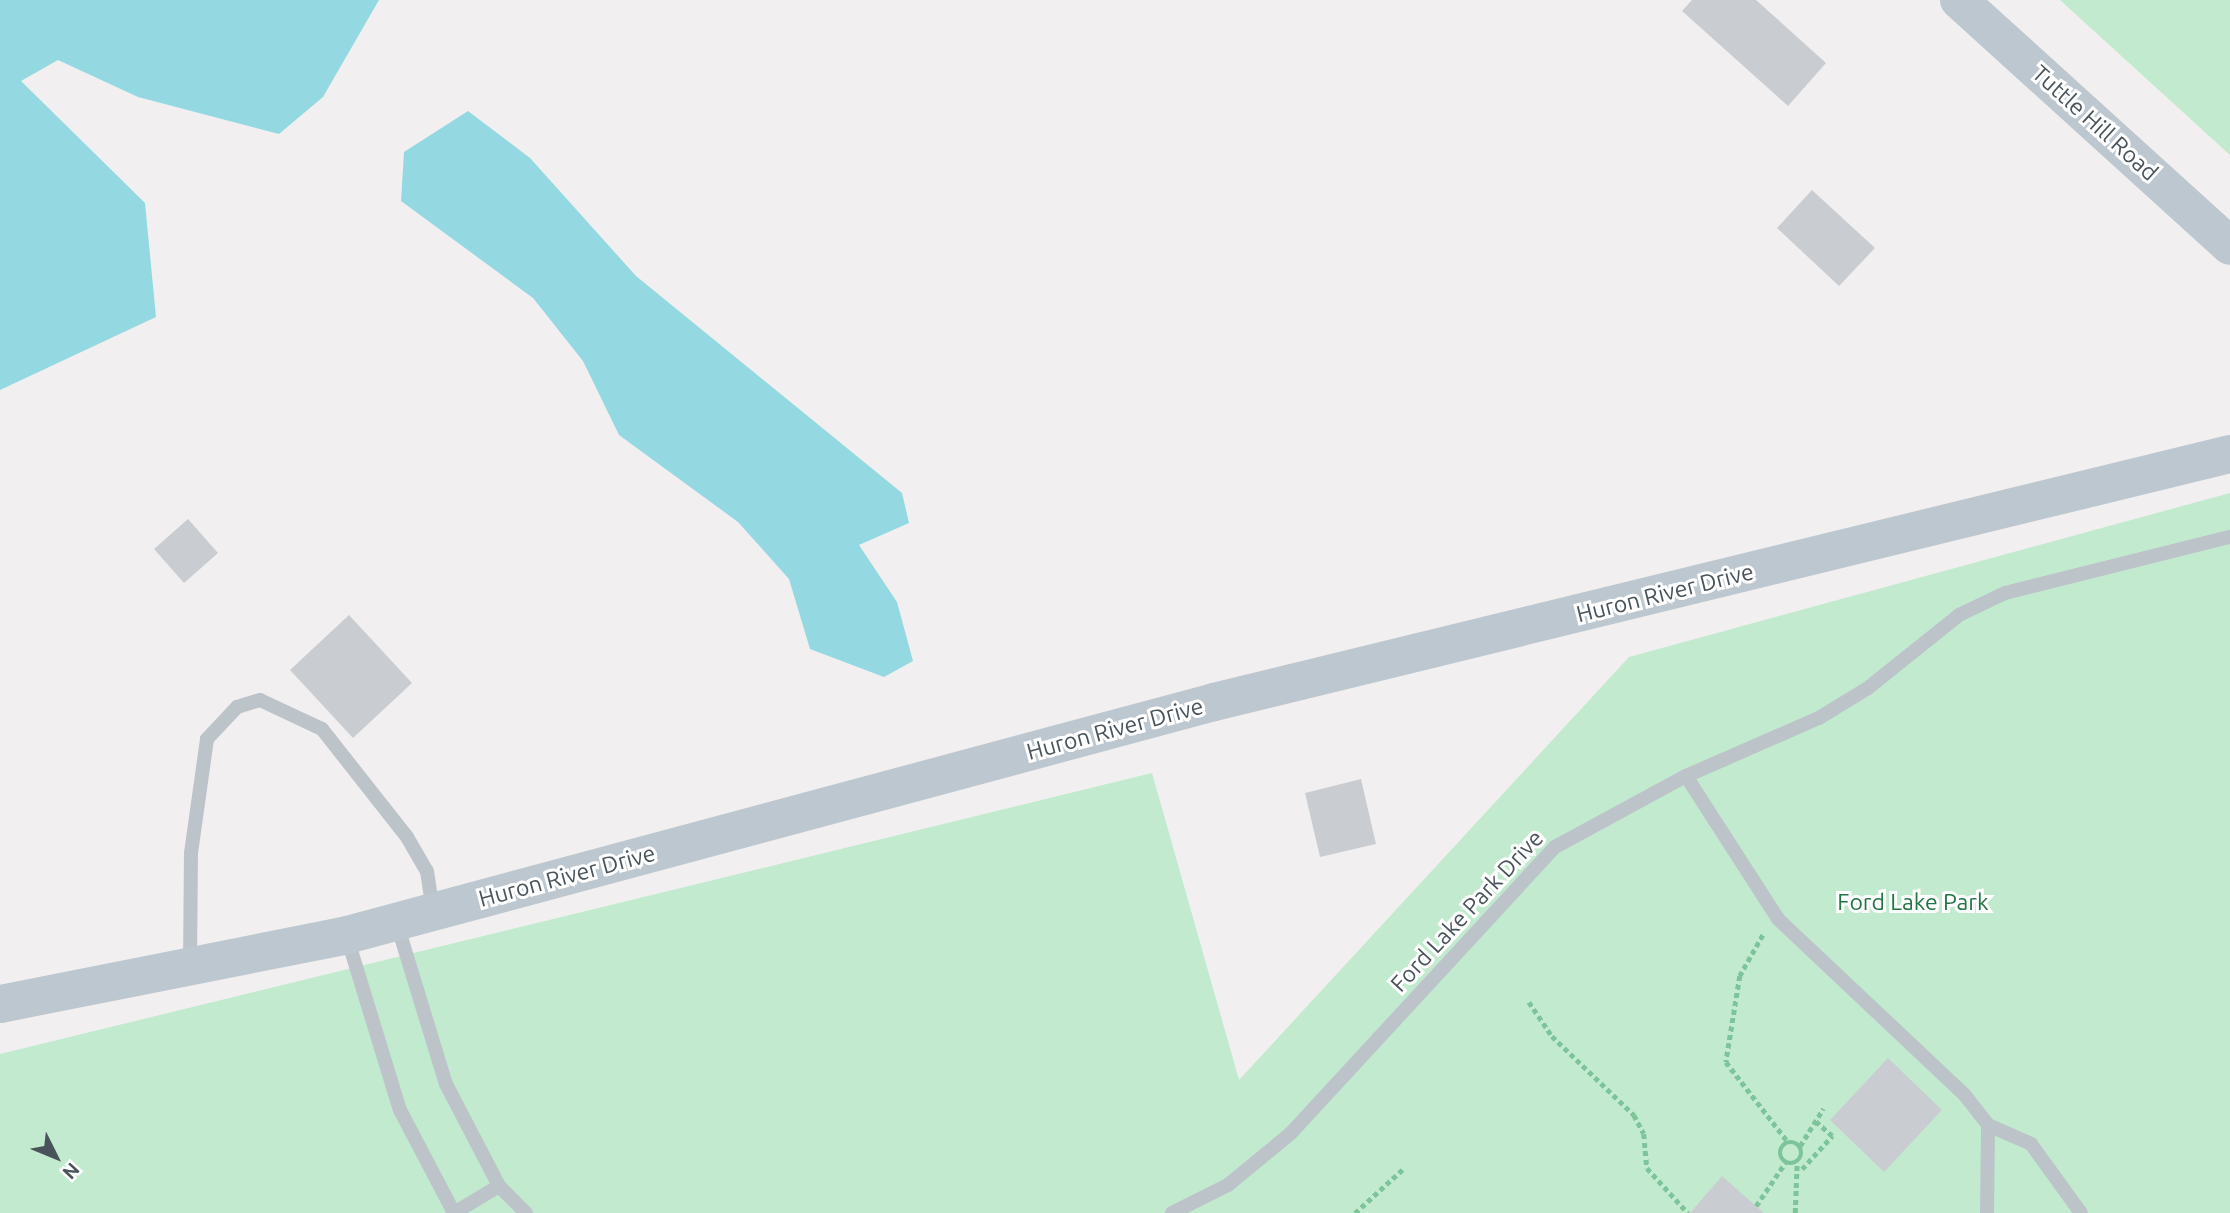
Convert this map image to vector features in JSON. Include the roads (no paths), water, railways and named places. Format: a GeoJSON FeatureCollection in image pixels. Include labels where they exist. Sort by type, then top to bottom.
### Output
{"type":"FeatureCollection","features":[{"type":"Feature","properties":{"kind":"main road","name":"Tuttle Hill Road"},"geometry":{"type":"LineString","coordinates":[[1959,0],[2230,246]]}},
{"type":"Feature","properties":{"kind":"main road","name":"Huron River Drive"},"geometry":{"type":"LineString","coordinates":[[0,1004],[347,935],[1214,702],[2230,454]]}},
{"type":"Feature","properties":{"kind":"lane","name":"Ford Lake Park Drive"},"geometry":{"type":"LineString","coordinates":[[1172,1213],[1228,1185],[1291,1133],[1555,847],[1686,776],[1819,718],[1868,688],[1959,614],[2005,593],[2230,537]]}},
{"type":"Feature","properties":{"kind":"lane"},"geometry":{"type":"LineString","coordinates":[[190,966],[191,853],[207,739],[237,707],[260,700],[322,729],[407,837],[427,871],[433,912]]}},
{"type":"Feature","properties":{"kind":"lane"},"geometry":{"type":"LineString","coordinates":[[1686,776],[1778,919],[1964,1094],[1988,1125],[2031,1144],[2081,1213]]}},
{"type":"Feature","properties":{"kind":"lane"},"geometry":{"type":"LineString","coordinates":[[397,922],[446,1084],[499,1186],[526,1213]]}},
{"type":"Feature","properties":{"kind":"lane"},"geometry":{"type":"LineString","coordinates":[[347,935],[400,1110],[454,1213],[499,1186]]}},
{"type":"Feature","properties":{"kind":"lane"},"geometry":{"type":"LineString","coordinates":[[1987,1213],[1988,1125]]}},
{"type":"Feature","properties":{"kind":"water"},"geometry":{"type":"Polygon","coordinates":[[[0,0],[379,0],[323,97],[279,134],[138,97],[58,60],[21,81],[145,203],[156,317],[0,390],[0,0]]]}},
{"type":"Feature","properties":{"kind":"water"},"geometry":{"type":"Polygon","coordinates":[[[468,111],[530,158],[636,276],[902,493],[909,523],[859,545],[897,602],[913,661],[884,677],[810,649],[789,579],[738,522],[619,435],[583,361],[533,298],[401,201],[404,152],[468,111]]]}},
{"type":"Feature","properties":{"kind":"park label","name":"Ford Lake Park"},"geometry":{"type":"Point","coordinates":[1913,902]}}]}
